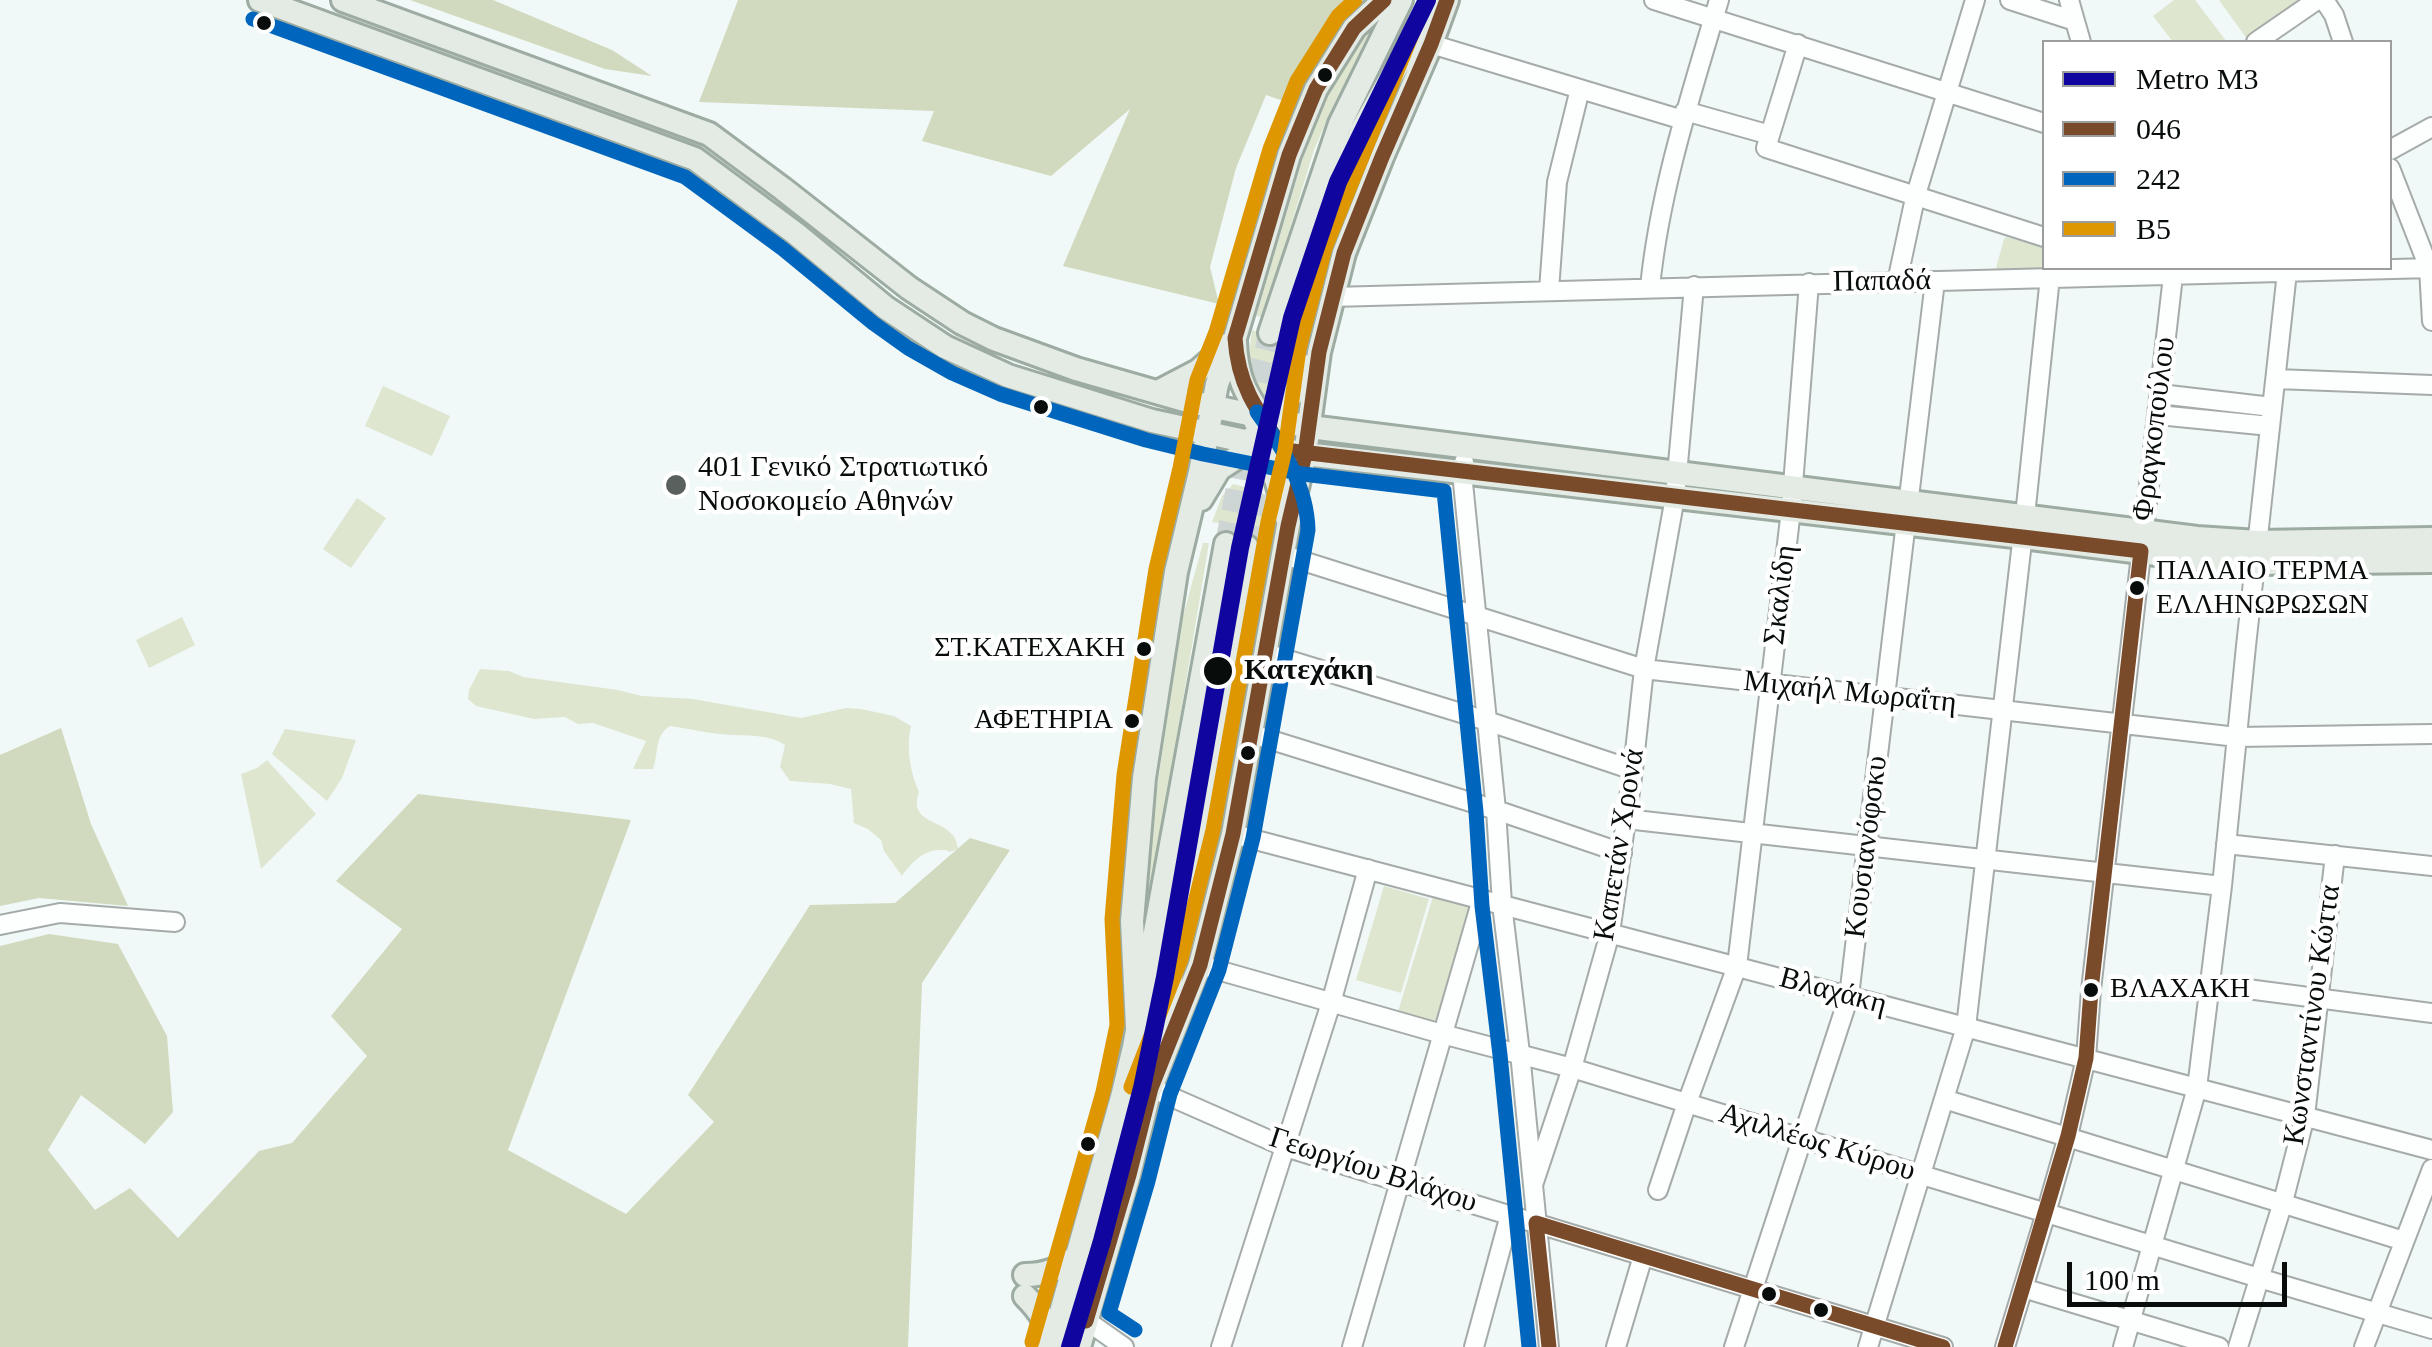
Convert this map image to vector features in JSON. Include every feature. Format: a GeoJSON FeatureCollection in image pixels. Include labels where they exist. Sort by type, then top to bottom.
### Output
{"type":"FeatureCollection","features":[{"type":"Feature","properties":{"kind":"main road"},"geometry":{"type":"LineString","coordinates":[[260,0],[696,159],[886,308],[945,347],[1008,376],[1152,421],[1250,432],[1462,472],[1675,497],[1792,499]]}},
{"type":"Feature","properties":{"kind":"main road"},"geometry":{"type":"LineString","coordinates":[[1151,1088],[1200,965],[1234,834],[1288,526],[1276,478],[1219,377],[1235,338],[1289,155],[1316,89],[1354,28],[1384,0]]}},
{"type":"Feature","properties":{"kind":"main road"},"geometry":{"type":"LineString","coordinates":[[1401,0],[1340,124],[1279,337],[1362,132],[1434,0]]}},
{"type":"Feature","properties":{"kind":"main road"},"geometry":{"type":"LineString","coordinates":[[1305,426],[1344,253],[1446,0]]}},
{"type":"Feature","properties":{"kind":"main road"},"geometry":{"type":"LineString","coordinates":[[347,1],[709,134],[909,288],[962,323],[1042,358],[1158,392],[1250,432],[1305,426],[1678,473],[1792,499],[2142,541],[2196,560],[2432,539]]}},
{"type":"Feature","properties":{"kind":"main road"},"geometry":{"type":"LineString","coordinates":[[1235,338],[1238,376],[1246,393],[1250,432],[1288,526]]}},
{"type":"Feature","properties":{"kind":"main road"},"geometry":{"type":"LineString","coordinates":[[1158,392],[1198,371],[1235,338]]}},
{"type":"Feature","properties":{"kind":"main road"},"geometry":{"type":"LineString","coordinates":[[1137,1027],[1132,921],[1144,778],[1187,524],[1220,469],[1250,432],[1298,391],[1319,352]]}},
{"type":"Feature","properties":{"kind":"main road"},"geometry":{"type":"LineString","coordinates":[[1187,524],[1250,432],[1305,426]]}},
{"type":"Feature","properties":{"kind":"main road"},"geometry":{"type":"LineString","coordinates":[[1052,1347],[1122,1097],[1237,545],[1151,1088],[1084,1339]]}},
{"type":"Feature","properties":{"kind":"main road"},"geometry":{"type":"LineString","coordinates":[[2257,552],[2432,561]]}},
{"type":"Feature","properties":{"kind":"main road"},"geometry":{"type":"LineString","coordinates":[[1052,1347],[1046,1323],[1025,1286],[1076,1257]]}},
{"type":"Feature","properties":{"kind":"street"},"geometry":{"type":"LineString","coordinates":[[1654,0],[2042,122]]}},
{"type":"Feature","properties":{"kind":"street"},"geometry":{"type":"LineString","coordinates":[[1650,287],[1666,183],[1719,0]]}},
{"type":"Feature","properties":{"kind":"street"},"geometry":{"type":"LineString","coordinates":[[1897,282],[1915,198],[1975,0]]}},
{"type":"Feature","properties":{"kind":"street"},"geometry":{"type":"LineString","coordinates":[[2010,0],[2075,21]]}},
{"type":"Feature","properties":{"kind":"street"},"geometry":{"type":"LineString","coordinates":[[2069,0],[2080,40]]}},
{"type":"Feature","properties":{"kind":"street"},"geometry":{"type":"LineString","coordinates":[[2259,40],[2321,0],[2334,16],[2343,40]]}},
{"type":"Feature","properties":{"kind":"street"},"geometry":{"type":"LineString","coordinates":[[1431,44],[1768,142],[1915,198],[2042,237]]}},
{"type":"Feature","properties":{"kind":"street"},"geometry":{"type":"LineString","coordinates":[[1768,142],[1798,44]]}},
{"type":"Feature","properties":{"kind":"street"},"geometry":{"type":"LineString","coordinates":[[1549,290],[1557,182],[1580,89]]}},
{"type":"Feature","properties":{"kind":"street"},"geometry":{"type":"LineString","coordinates":[[2392,149],[2432,128]]}},
{"type":"Feature","properties":{"kind":"street"},"geometry":{"type":"LineString","coordinates":[[2392,173],[2430,268],[2432,321]]}},
{"type":"Feature","properties":{"kind":"street","name":"Παπαδά"},"geometry":{"type":"LineString","coordinates":[[2392,268],[2430,268]]}},
{"type":"Feature","properties":{"kind":"street","name":"Παπαδά"},"geometry":{"type":"LineString","coordinates":[[1332,297],[1935,281],[2142,270],[2172,276],[2315,270]]}},
{"type":"Feature","properties":{"kind":"street"},"geometry":{"type":"LineString","coordinates":[[2123,1347],[2196,1088],[2222,886],[2288,272]]}},
{"type":"Feature","properties":{"kind":"street","name":"Φραγκοπούλου"},"geometry":{"type":"LineString","coordinates":[[2005,1347],[2068,1136],[2086,1058],[2172,276]]}},
{"type":"Feature","properties":{"kind":"street"},"geometry":{"type":"LineString","coordinates":[[1868,1347],[1966,1027],[2050,277]]}},
{"type":"Feature","properties":{"kind":"street","name":"Κουσιανόφσκυ"},"geometry":{"type":"LineString","coordinates":[[1734,1347],[1849,996],[1935,281]]}},
{"type":"Feature","properties":{"kind":"street","name":"Σκαλίδη"},"geometry":{"type":"LineString","coordinates":[[1658,1190],[1737,966],[1792,499],[1809,283]]}},
{"type":"Feature","properties":{"kind":"street"},"geometry":{"type":"LineString","coordinates":[[1678,473],[1694,286]]}},
{"type":"Feature","properties":{"kind":"street"},"geometry":{"type":"LineString","coordinates":[[2276,379],[2432,385]]}},
{"type":"Feature","properties":{"kind":"street"},"geometry":{"type":"LineString","coordinates":[[2160,394],[2271,416]]}},
{"type":"Feature","properties":{"kind":"street"},"geometry":{"type":"LineString","coordinates":[[2158,415],[2271,416]]}},
{"type":"Feature","properties":{"kind":"street"},"geometry":{"type":"LineString","coordinates":[[1466,446],[1462,472],[1502,904],[1550,1347]]}},
{"type":"Feature","properties":{"kind":"street","name":"Καπετάν Χρονά"},"geometry":{"type":"LineString","coordinates":[[1533,1185],[1572,1068],[1610,933],[1644,669],[1678,473]]}},
{"type":"Feature","properties":{"kind":"street","name":"Μιχαήλ Μωραΐτη"},"geometry":{"type":"LineString","coordinates":[[1284,555],[1644,669],[2237,737],[2432,734]]}},
{"type":"Feature","properties":{"kind":"street"},"geometry":{"type":"LineString","coordinates":[[1266,653],[1487,720],[1633,770]]}},
{"type":"Feature","properties":{"kind":"street"},"geometry":{"type":"LineString","coordinates":[[1252,734],[1622,853]]}},
{"type":"Feature","properties":{"kind":"street"},"geometry":{"type":"LineString","coordinates":[[1626,819],[2222,886]]}},
{"type":"Feature","properties":{"kind":"street","name":"Βλαχάκη"},"geometry":{"type":"LineString","coordinates":[[1234,834],[2432,1150]]}},
{"type":"Feature","properties":{"kind":"street"},"geometry":{"type":"LineString","coordinates":[[2226,844],[2432,866]]}},
{"type":"Feature","properties":{"kind":"street","name":"Κωνσταντίνου Κώττα"},"geometry":{"type":"LineString","coordinates":[[2238,1347],[2305,1116],[2335,855]]}},
{"type":"Feature","properties":{"kind":"street"},"geometry":{"type":"LineString","coordinates":[[1221,1347],[1331,1003],[1368,869]]}},
{"type":"Feature","properties":{"kind":"street"},"geometry":{"type":"LineString","coordinates":[[1352,1347],[1482,899]]}},
{"type":"Feature","properties":{"kind":"street"},"geometry":{"type":"LineString","coordinates":[[0,926],[60,913],[175,922]]}},
{"type":"Feature","properties":{"kind":"street","name":"Αχιλλέως Κύρου"},"geometry":{"type":"LineString","coordinates":[[1200,965],[1572,1068],[2432,1328]]}},
{"type":"Feature","properties":{"kind":"street"},"geometry":{"type":"LineString","coordinates":[[2209,984],[2432,1013]]}},
{"type":"Feature","properties":{"kind":"street","name":"Γεωργίου Βλάχου"},"geometry":{"type":"LineString","coordinates":[[1151,1088],[1286,1147],[1944,1347]]}},
{"type":"Feature","properties":{"kind":"street"},"geometry":{"type":"LineString","coordinates":[[1944,1099],[2404,1241]]}},
{"type":"Feature","properties":{"kind":"street"},"geometry":{"type":"LineString","coordinates":[[2364,1347],[2432,1169]]}},
{"type":"Feature","properties":{"kind":"street"},"geometry":{"type":"LineString","coordinates":[[1474,1347],[1510,1215]]}},
{"type":"Feature","properties":{"kind":"street"},"geometry":{"type":"LineString","coordinates":[[1616,1347],[1643,1256]]}},
{"type":"Feature","properties":{"kind":"street"},"geometry":{"type":"LineString","coordinates":[[2023,1288],[2219,1347]]}},
{"type":"Feature","properties":{"kind":"street"},"geometry":{"type":"LineString","coordinates":[[1063,1304],[1084,1339]]}},
{"type":"Feature","properties":{"kind":"street"},"geometry":{"type":"LineString","coordinates":[[1052,1347],[1084,1339],[1124,1347]]}},
{"type":"Feature","properties":{"kind":"green space"},"geometry":{"type":"Polygon","coordinates":[[[410,0],[493,0],[612,50],[652,76],[605,69],[410,0]]]}},
{"type":"Feature","properties":{"kind":"green space"},"geometry":{"type":"Polygon","coordinates":[[[738,0],[1350,0],[1298,106],[1266,95],[1236,168],[1210,267],[1219,304],[1063,266],[1130,109],[1051,176],[922,141],[934,111],[699,102],[738,0]]]}},
{"type":"Feature","properties":{"kind":"green space"},"geometry":{"type":"Polygon","coordinates":[[[2174,0],[2195,0],[2225,40],[2171,40],[2153,16],[2174,0]]]}},
{"type":"Feature","properties":{"kind":"green space"},"geometry":{"type":"Polygon","coordinates":[[[2219,0],[2303,0],[2247,39],[2219,0]]]}},
{"type":"Feature","properties":{"kind":"green space"},"geometry":{"type":"Polygon","coordinates":[[[1380,8],[1383,9],[1314,150],[1263,317],[1256,316],[1306,148],[1324,103],[1380,8]]]}},
{"type":"Feature","properties":{"kind":"green space"},"geometry":{"type":"Polygon","coordinates":[[[1420,42],[1311,328],[1301,326],[1366,133],[1420,42]]]}},
{"type":"Feature","properties":{"kind":"green space"},"geometry":{"type":"Polygon","coordinates":[[[2004,239],[2042,246],[2042,270],[2056,270],[1998,272],[2004,239]]]}},
{"type":"Feature","properties":{"kind":"green space"},"geometry":{"type":"Polygon","coordinates":[[[1252,330],[1303,348],[1289,379],[1270,394],[1262,395],[1253,380],[1252,330]]]}},
{"type":"Feature","properties":{"kind":"green space"},"geometry":{"type":"Polygon","coordinates":[[[383,386],[450,416],[432,456],[365,426],[383,386]]]}},
{"type":"Feature","properties":{"kind":"green space"},"geometry":{"type":"Polygon","coordinates":[[[1233,484],[1262,491],[1266,504],[1263,530],[1212,522],[1222,496],[1233,484]]]}},
{"type":"Feature","properties":{"kind":"green space"},"geometry":{"type":"Polygon","coordinates":[[[357,498],[386,518],[351,568],[323,549],[357,498]]]}},
{"type":"Feature","properties":{"kind":"green space"},"geometry":{"type":"Polygon","coordinates":[[[1203,543],[1209,543],[1148,910],[1149,842],[1182,620],[1203,543]]]}},
{"type":"Feature","properties":{"kind":"green space"},"geometry":{"type":"Polygon","coordinates":[[[182,617],[195,645],[149,668],[136,640],[182,617]]]}},
{"type":"Feature","properties":{"kind":"green space"},"geometry":{"type":"Polygon","coordinates":[[[1236,664],[1241,705],[1225,807],[1202,922],[1178,998],[1236,664]]]}},
{"type":"Feature","properties":{"kind":"green space"},"geometry":{"type":"Polygon","coordinates":[[[480,669],[801,718],[846,708],[894,716],[911,726],[910,759],[919,792],[919,812],[949,831],[958,849],[928,852],[902,876],[881,840],[854,823],[851,789],[790,781],[780,767],[785,745],[779,742],[670,726],[659,740],[653,769],[633,769],[646,741],[593,723],[578,724],[565,717],[534,719],[476,706],[468,699],[480,669]]]}},
{"type":"Feature","properties":{"kind":"green space"},"geometry":{"type":"Polygon","coordinates":[[[61,728],[91,824],[128,906],[39,898],[0,906],[0,755],[61,728]]]}},
{"type":"Feature","properties":{"kind":"green space"},"geometry":{"type":"Polygon","coordinates":[[[285,729],[356,740],[342,778],[327,801],[272,754],[285,729]]]}},
{"type":"Feature","properties":{"kind":"green space"},"geometry":{"type":"Polygon","coordinates":[[[267,760],[316,814],[261,869],[241,774],[267,760]]]}},
{"type":"Feature","properties":{"kind":"green space"},"geometry":{"type":"Polygon","coordinates":[[[418,794],[631,820],[508,1150],[626,1214],[714,1122],[688,1095],[810,905],[895,903],[970,838],[1010,850],[922,983],[908,1347],[0,1347],[0,946],[49,934],[118,944],[167,1036],[173,1112],[145,1144],[81,1095],[48,1150],[95,1210],[130,1188],[178,1238],[259,1151],[292,1143],[367,1056],[331,1016],[402,929],[336,881],[418,794]]]}},
{"type":"Feature","properties":{"kind":"green space"},"geometry":{"type":"Polygon","coordinates":[[[1384,886],[1429,899],[1401,993],[1356,980],[1384,886]]]}},
{"type":"Feature","properties":{"kind":"green space"},"geometry":{"type":"Polygon","coordinates":[[[1434,893],[1472,904],[1436,1026],[1397,1015],[1434,893]]]}},
{"type":"Feature","properties":{"kind":"tunnel"},"geometry":{"type":"LineString","coordinates":[[1226,544],[1270,333]]}},
{"type":"Feature","properties":{"kind":"tunnel"},"geometry":{"type":"LineString","coordinates":[[1247,547],[1289,340]]}},
{"type":"Feature","properties":{"kind":"metro line","name":"Μ3"},"geometry":{"type":"LineString","coordinates":[[1070,1347],[1142,1088],[1240,548],[1292,318],[1338,182],[1427,0]]}},
{"type":"Feature","properties":{"kind":"transit line","name":"Β5"},"geometry":{"type":"LineString","coordinates":[[1032,1342],[1103,1092],[1117,1025],[1112,919],[1124,775],[1156,569],[1197,380],[1216,332],[1270,149],[1297,81],[1338,16],[1355,0]]}},
{"type":"Feature","properties":{"kind":"transit line","name":"046"},"geometry":{"type":"LineString","coordinates":[[1384,0],[1354,28],[1316,89],[1289,155],[1235,338],[1245,384],[1284,450],[2141,551],[2086,1058],[2068,1136],[2005,1347]]}},
{"type":"Feature","properties":{"kind":"transit line","name":"Β5"},"geometry":{"type":"LineString","coordinates":[[1131,1087],[1181,959],[1213,830],[1268,522],[1285,450],[1299,349],[1325,248],[1426,0]]}},
{"type":"Feature","properties":{"kind":"transit line","name":"046"},"geometry":{"type":"LineString","coordinates":[[1086,1321],[1151,1088],[1200,965],[1233,834],[1288,526],[1305,454],[1319,352],[1344,253],[1447,0]]}},
{"type":"Feature","properties":{"kind":"transit line","name":"242"},"geometry":{"type":"LineString","coordinates":[[253,19],[685,177],[908,348],[1000,394],[1203,454],[1303,474],[1444,491],[1482,906],[1529,1347]]}},
{"type":"Feature","properties":{"kind":"transit line","name":"242"},"geometry":{"type":"LineString","coordinates":[[1135,1330],[1109,1313],[1170,1094],[1219,970],[1253,838],[1308,530],[1298,482],[1257,412]]}},
{"type":"Feature","properties":{"kind":"transit line","name":"046"},"geometry":{"type":"LineString","coordinates":[[1549,1347],[1536,1223],[1943,1347]]}},
{"type":"Feature","properties":{"kind":"place","name":"401 Γενικό Στρατιωτικό Νοσοκομείο Αθηνών"},"geometry":{"type":"Point","coordinates":[676,485]}},
{"type":"Feature","properties":{"kind":"place","name":"ΠΑΛΑΙΟ ΤΕΡΜΑ ΕΛΛΗΝΩΡΩΣΩΝ"},"geometry":{"type":"Point","coordinates":[2137,588]}},
{"type":"Feature","properties":{"kind":"place","name":"ΣΤ.ΚΑΤΕΧΑΚΗ"},"geometry":{"type":"Point","coordinates":[1144,649]}},
{"type":"Feature","properties":{"kind":"place","name":"Κατεχάκη"},"geometry":{"type":"Point","coordinates":[1218,671]}},
{"type":"Feature","properties":{"kind":"place","name":"ΑΦΕΤΗΡΙΑ"},"geometry":{"type":"Point","coordinates":[1132,721]}},
{"type":"Feature","properties":{"kind":"place","name":"ΒΛΑΧΑΚΗ"},"geometry":{"type":"Point","coordinates":[2091,990]}}]}
